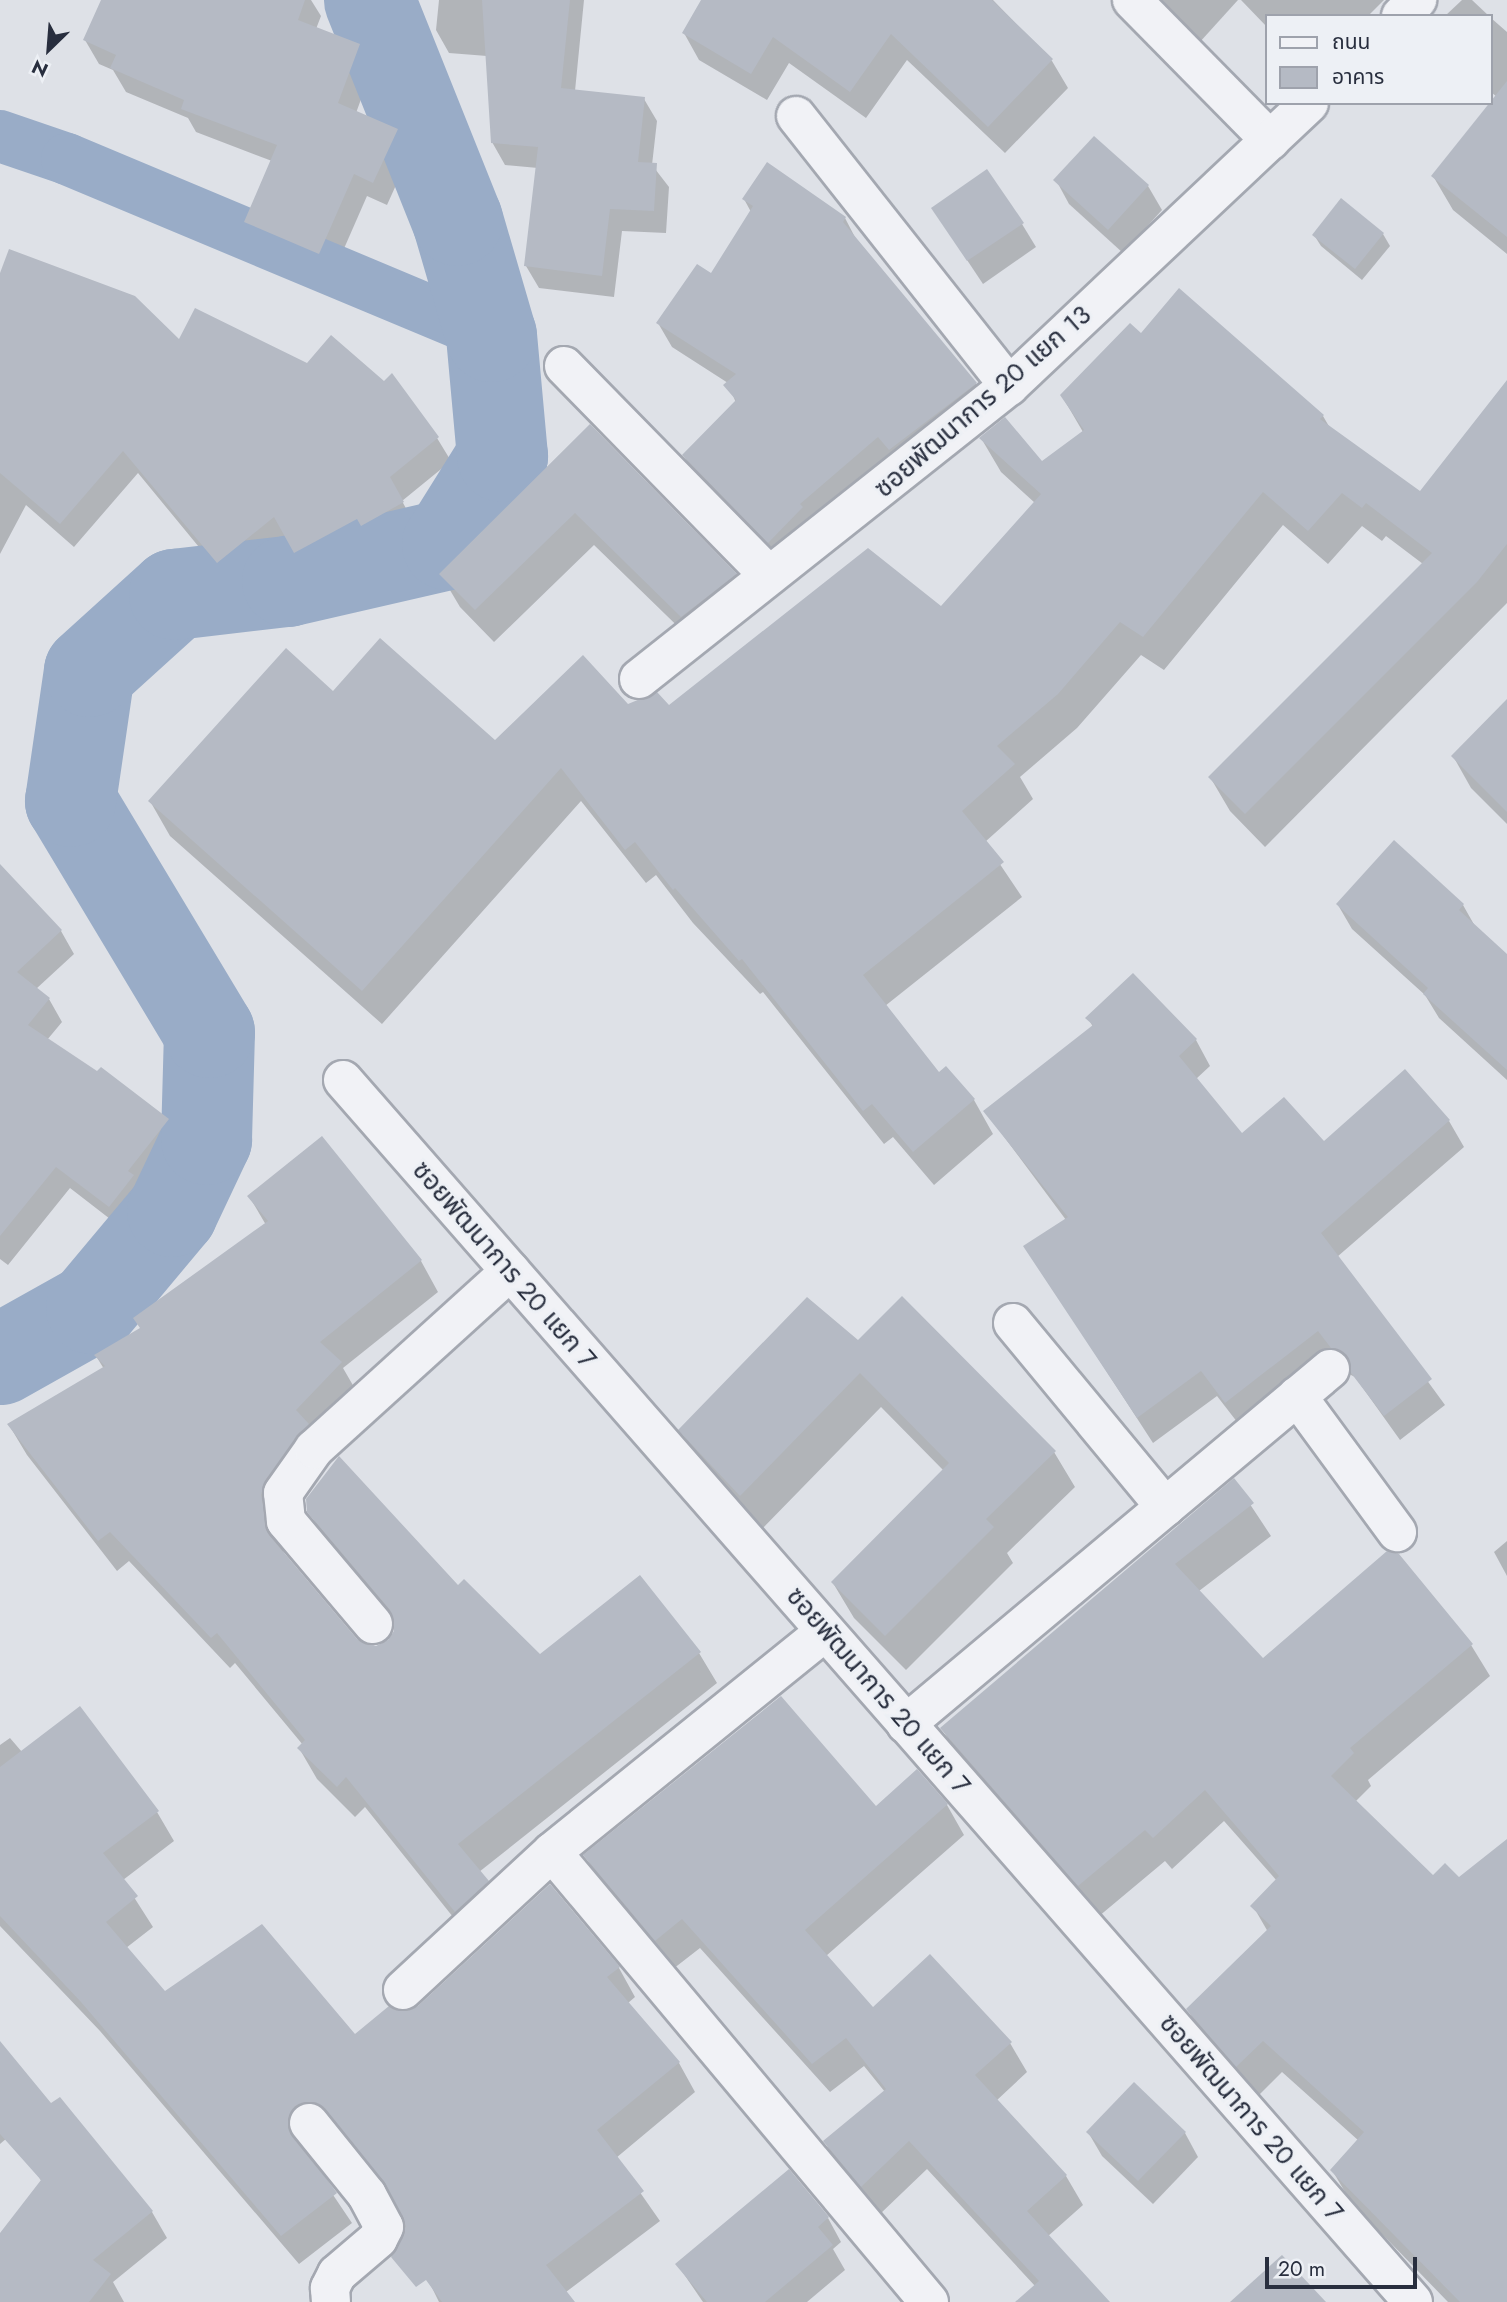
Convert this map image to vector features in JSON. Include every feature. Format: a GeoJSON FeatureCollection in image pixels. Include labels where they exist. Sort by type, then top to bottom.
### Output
{"type":"FeatureCollection","features":[{"type":"Feature","properties":{"kind":"street"},"geometry":{"type":"LineString","coordinates":[[1132,0],[1270,140]]}},
{"type":"Feature","properties":{"kind":"street"},"geometry":{"type":"LineString","coordinates":[[1403,14],[1418,0]]}},
{"type":"Feature","properties":{"kind":"street","name":"ซอยพัฒนาการ 20 แยก 13"},"geometry":{"type":"LineString","coordinates":[[639,678],[1009,386],[1306,105]]}},
{"type":"Feature","properties":{"kind":"street"},"geometry":{"type":"LineString","coordinates":[[796,116],[1009,386]]}},
{"type":"Feature","properties":{"kind":"street"},"geometry":{"type":"LineString","coordinates":[[564,366],[769,575]]}},
{"type":"Feature","properties":{"kind":"street","name":"ซอยพัฒนาการ 20 แยก 7"},"geometry":{"type":"LineString","coordinates":[[343,1080],[1413,2302]]}},
{"type":"Feature","properties":{"kind":"street"},"geometry":{"type":"LineString","coordinates":[[373,1624],[286,1521],[283,1493],[314,1449],[510,1271]]}},
{"type":"Feature","properties":{"kind":"street"},"geometry":{"type":"LineString","coordinates":[[1013,1323],[1164,1507]]}},
{"type":"Feature","properties":{"kind":"street"},"geometry":{"type":"LineString","coordinates":[[906,1724],[1330,1369]]}},
{"type":"Feature","properties":{"kind":"street"},"geometry":{"type":"LineString","coordinates":[[1297,1396],[1397,1532]]}},
{"type":"Feature","properties":{"kind":"street"},"geometry":{"type":"LineString","coordinates":[[402,1990],[552,1852],[825,1632]]}},
{"type":"Feature","properties":{"kind":"street"},"geometry":{"type":"LineString","coordinates":[[552,1852],[929,2302]]}},
{"type":"Feature","properties":{"kind":"street"},"geometry":{"type":"LineString","coordinates":[[309,2123],[367,2195],[384,2227],[378,2239],[337,2274],[331,2302]]}},
{"type":"Feature","properties":{"kind":"building"},"geometry":{"type":"Polygon","coordinates":[[[101,0],[305,0],[298,20],[360,44],[338,103],[398,129],[373,183],[354,174],[319,254],[244,222],[277,145],[181,109],[184,100],[110,68],[116,55],[83,40],[101,0]]]}},
{"type":"Feature","properties":{"kind":"building"},"geometry":{"type":"Polygon","coordinates":[[[482,0],[570,0],[561,88],[645,97],[638,162],[657,163],[654,211],[610,209],[602,276],[524,266],[538,147],[491,143],[482,0]]]}},
{"type":"Feature","properties":{"kind":"building"},"geometry":{"type":"Polygon","coordinates":[[[701,0],[992,0],[1053,59],[988,127],[891,34],[850,92],[773,37],[751,74],[682,33],[701,0]]]}},
{"type":"Feature","properties":{"kind":"building"},"geometry":{"type":"Polygon","coordinates":[[[1507,81],[1507,237],[1431,176],[1488,105],[1493,105],[1493,98],[1507,81]]]}},
{"type":"Feature","properties":{"kind":"building"},"geometry":{"type":"Polygon","coordinates":[[[1094,136],[1149,185],[1108,230],[1053,180],[1094,136]]]}},
{"type":"Feature","properties":{"kind":"building"},"geometry":{"type":"Polygon","coordinates":[[[767,162],[846,217],[843,222],[977,383],[889,450],[878,437],[800,504],[803,507],[768,543],[682,455],[736,400],[723,385],[736,374],[656,323],[697,264],[711,273],[753,206],[742,199],[767,162]]]}},
{"type":"Feature","properties":{"kind":"building"},"geometry":{"type":"Polygon","coordinates":[[[987,169],[1024,223],[967,261],[931,208],[987,169]]]}},
{"type":"Feature","properties":{"kind":"building"},"geometry":{"type":"Polygon","coordinates":[[[1341,198],[1384,233],[1355,269],[1312,235],[1341,198]]]}},
{"type":"Feature","properties":{"kind":"building"},"geometry":{"type":"Polygon","coordinates":[[[9,249],[135,296],[179,339],[195,308],[307,363],[331,335],[384,381],[392,373],[439,437],[390,477],[404,502],[361,526],[357,519],[294,553],[274,517],[217,563],[123,451],[60,524],[0,473],[0,273],[9,249]]]}},
{"type":"Feature","properties":{"kind":"building"},"geometry":{"type":"Polygon","coordinates":[[[1179,288],[1324,415],[1320,419],[1420,491],[1507,380],[1507,544],[1477,582],[1245,814],[1208,777],[1432,553],[1366,503],[1362,508],[1342,493],[1308,531],[1263,492],[1143,637],[1120,622],[1058,694],[997,746],[1015,764],[962,811],[1004,862],[863,975],[939,1072],[946,1066],[975,1099],[913,1152],[872,1104],[863,1111],[742,959],[739,961],[675,888],[673,890],[635,842],[625,850],[561,768],[362,991],[148,801],[286,648],[333,691],[380,638],[495,740],[583,655],[628,704],[657,692],[669,705],[868,548],[941,606],[1041,494],[979,438],[1005,417],[1042,461],[1084,430],[1060,395],[1130,323],[1141,333],[1179,288]]]}},
{"type":"Feature","properties":{"kind":"building"},"geometry":{"type":"Polygon","coordinates":[[[590,424],[737,574],[681,617],[575,513],[475,610],[439,574],[590,424]]]}},
{"type":"Feature","properties":{"kind":"building"},"geometry":{"type":"Polygon","coordinates":[[[1507,699],[1507,812],[1451,756],[1507,699]]]}},
{"type":"Feature","properties":{"kind":"building"},"geometry":{"type":"Polygon","coordinates":[[[1394,840],[1464,904],[1459,910],[1507,954],[1507,1070],[1423,994],[1428,988],[1336,904],[1394,840]]]}},
{"type":"Feature","properties":{"kind":"building"},"geometry":{"type":"Polygon","coordinates":[[[0,864],[62,930],[17,972],[50,998],[28,1025],[97,1071],[101,1067],[169,1119],[128,1171],[134,1175],[109,1207],[56,1167],[0,1236],[0,864]]]}},
{"type":"Feature","properties":{"kind":"building"},"geometry":{"type":"Polygon","coordinates":[[[1133,973],[1197,1039],[1179,1056],[1242,1133],[1284,1097],[1324,1141],[1405,1069],[1450,1120],[1321,1233],[1432,1379],[1384,1416],[1351,1373],[1347,1356],[1331,1348],[1318,1331],[1225,1403],[1201,1371],[1137,1418],[1023,1246],[1068,1217],[983,1111],[1093,1025],[1085,1018],[1133,973]]]}},
{"type":"Feature","properties":{"kind":"building"},"geometry":{"type":"Polygon","coordinates":[[[322,1136],[422,1260],[320,1342],[342,1362],[296,1410],[309,1424],[265,1481],[261,1495],[269,1535],[357,1639],[376,1646],[388,1640],[394,1631],[390,1610],[307,1512],[306,1499],[339,1456],[458,1585],[464,1579],[540,1654],[640,1575],[701,1652],[458,1844],[489,1881],[455,1912],[346,1777],[337,1787],[297,1748],[305,1740],[217,1633],[211,1638],[110,1532],[98,1541],[7,1424],[105,1366],[94,1355],[140,1328],[133,1318],[268,1221],[247,1196],[322,1136]]]}},
{"type":"Feature","properties":{"kind":"building"},"geometry":{"type":"Polygon","coordinates":[[[902,1296],[1056,1451],[986,1519],[994,1527],[885,1636],[831,1582],[949,1463],[860,1373],[740,1496],[678,1430],[807,1297],[858,1340],[902,1296]]]}},
{"type":"Feature","properties":{"kind":"building"},"geometry":{"type":"Polygon","coordinates":[[[1234,1478],[1254,1503],[1175,1564],[1263,1658],[1387,1551],[1399,1554],[1473,1644],[1350,1748],[1354,1753],[1331,1776],[1433,1875],[1445,1863],[1459,1877],[1507,1839],[1507,2302],[1460,2302],[1330,2170],[1364,2132],[1263,2041],[1236,2067],[1186,2009],[1271,1926],[1250,1906],[1279,1876],[1205,1790],[1153,1838],[1145,1830],[1078,1886],[940,1728],[1234,1478]]]}},
{"type":"Feature","properties":{"kind":"building"},"geometry":{"type":"Polygon","coordinates":[[[781,1696],[876,1806],[917,1769],[948,1804],[805,1930],[873,2007],[930,1954],[1012,2042],[975,2075],[1067,2175],[1027,2211],[1110,2302],[1015,2302],[1039,2281],[909,2141],[861,2187],[823,2141],[886,2089],[846,2038],[812,2064],[682,1919],[655,1941],[583,1855],[781,1696]]]}},
{"type":"Feature","properties":{"kind":"building"},"geometry":{"type":"Polygon","coordinates":[[[80,1706],[159,1811],[103,1853],[138,1896],[106,1922],[165,1991],[262,1924],[355,2034],[389,2006],[407,2011],[418,2006],[550,1884],[620,1967],[607,1977],[680,2062],[597,2130],[644,2191],[546,2265],[575,2302],[442,2302],[426,2280],[416,2287],[391,2257],[406,2226],[386,2185],[316,2102],[295,2106],[288,2127],[337,2193],[281,2236],[81,2002],[0,1916],[0,1767],[80,1706]]]}},
{"type":"Feature","properties":{"kind":"building"},"geometry":{"type":"Polygon","coordinates":[[[0,2041],[51,2103],[60,2097],[153,2211],[93,2260],[111,2274],[89,2302],[0,2302],[0,2233],[41,2180],[0,2134],[0,2041]]]}},
{"type":"Feature","properties":{"kind":"building"},"geometry":{"type":"Polygon","coordinates":[[[1134,2082],[1186,2132],[1138,2181],[1086,2132],[1134,2082]]]}},
{"type":"Feature","properties":{"kind":"building"},"geometry":{"type":"Polygon","coordinates":[[[789,2169],[829,2217],[818,2227],[833,2245],[765,2302],[707,2302],[675,2264],[789,2169]]]}},
{"type":"Feature","properties":{"kind":"building"},"geometry":{"type":"Polygon","coordinates":[[[1282,2255],[1326,2302],[1230,2302],[1282,2255]]]}},
{"type":"Feature","properties":{"kind":"waterway"},"geometry":{"type":"LineString","coordinates":[[0,1359],[91,1308],[172,1211],[206,1139],[209,1032],[70,801],[89,671],[174,594],[287,581],[447,544],[502,456],[491,336],[457,220],[369,0]]}},
{"type":"Feature","properties":{"kind":"waterway"},"geometry":{"type":"LineString","coordinates":[[0,136],[67,159],[491,336]]}}]}
